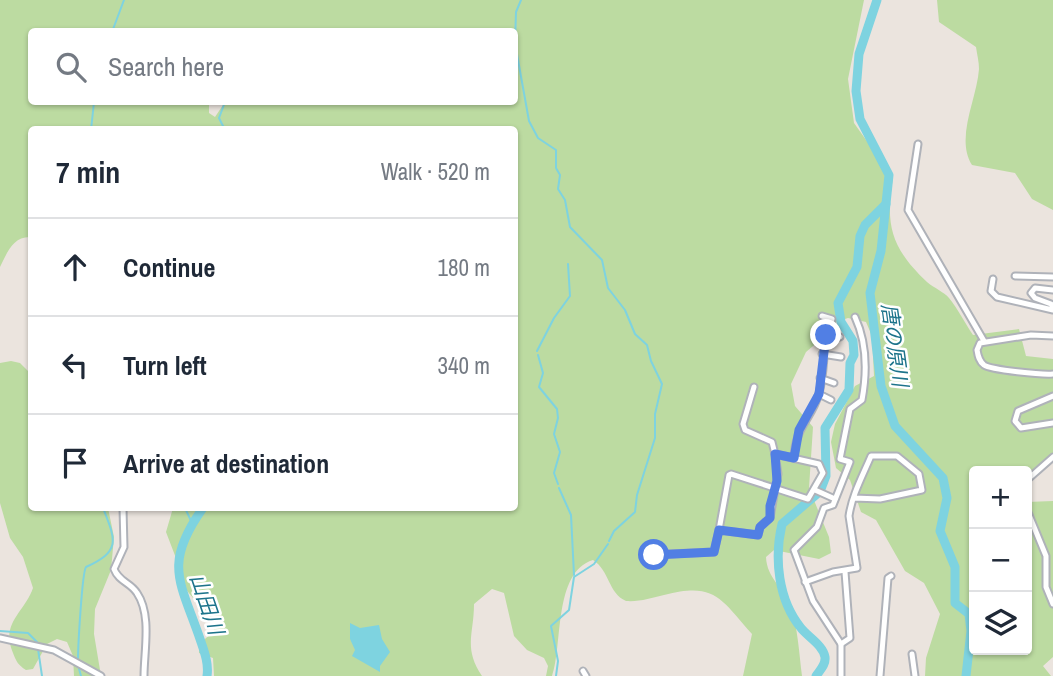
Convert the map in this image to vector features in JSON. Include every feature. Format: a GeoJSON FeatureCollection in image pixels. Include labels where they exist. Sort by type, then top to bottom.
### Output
{"type":"FeatureCollection","features":[{"type":"Feature","properties":{"kind":"street"},"geometry":{"type":"LineString","coordinates":[[918,144],[908,210],[984,341]]}},
{"type":"Feature","properties":{"kind":"street"},"geometry":{"type":"LineString","coordinates":[[1015,276],[1053,277]]}},
{"type":"Feature","properties":{"kind":"street"},"geometry":{"type":"LineString","coordinates":[[993,279],[991,291],[997,297],[1053,309]]}},
{"type":"Feature","properties":{"kind":"street"},"geometry":{"type":"LineString","coordinates":[[1053,290],[1035,288],[1031,293],[1035,298],[1051,304],[1053,309]]}},
{"type":"Feature","properties":{"kind":"street"},"geometry":{"type":"LineString","coordinates":[[794,458],[799,430],[819,394],[822,354],[832,319],[822,316]]}},
{"type":"Feature","properties":{"kind":"street"},"geometry":{"type":"LineString","coordinates":[[841,676],[841,644],[813,601],[794,550],[813,532],[824,508],[834,505],[850,462],[840,456],[850,409],[862,400],[864,388],[864,344],[855,317]]}},
{"type":"Feature","properties":{"kind":"street"},"geometry":{"type":"LineString","coordinates":[[826,335],[840,337]]}},
{"type":"Feature","properties":{"kind":"street"},"geometry":{"type":"LineString","coordinates":[[1053,336],[984,341],[977,350],[978,357],[987,368],[1002,368],[1038,377],[1053,374]]}},
{"type":"Feature","properties":{"kind":"street"},"geometry":{"type":"LineString","coordinates":[[822,354],[841,357]]}},
{"type":"Feature","properties":{"kind":"street"},"geometry":{"type":"LineString","coordinates":[[820,378],[834,383]]}},
{"type":"Feature","properties":{"kind":"street"},"geometry":{"type":"LineString","coordinates":[[719,530],[758,535],[760,527],[770,518],[778,474],[772,442],[745,430],[743,424],[754,387]]}},
{"type":"Feature","properties":{"kind":"street"},"geometry":{"type":"LineString","coordinates":[[819,394],[831,400]]}},
{"type":"Feature","properties":{"kind":"street"},"geometry":{"type":"LineString","coordinates":[[1053,396],[1018,411],[1015,421],[1021,428],[1026,429],[1053,423]]}},
{"type":"Feature","properties":{"kind":"street"},"geometry":{"type":"LineString","coordinates":[[647,555],[714,552],[729,475],[808,499],[816,490],[823,473],[822,465],[775,454]]}},
{"type":"Feature","properties":{"kind":"street"},"geometry":{"type":"LineString","coordinates":[[805,582],[832,572],[857,568],[849,516],[853,498],[873,454],[897,456],[919,474],[922,490],[880,499],[853,498]]}},
{"type":"Feature","properties":{"kind":"street"},"geometry":{"type":"LineString","coordinates":[[1032,476],[1053,457]]}},
{"type":"Feature","properties":{"kind":"street"},"geometry":{"type":"LineString","coordinates":[[816,490],[835,499]]}},
{"type":"Feature","properties":{"kind":"street"},"geometry":{"type":"LineString","coordinates":[[123,511],[124,547],[114,569],[119,579],[139,595],[146,624],[144,676]]}},
{"type":"Feature","properties":{"kind":"street"},"geometry":{"type":"LineString","coordinates":[[1032,522],[1046,556],[1046,587],[1053,604]]}},
{"type":"Feature","properties":{"kind":"street"},"geometry":{"type":"LineString","coordinates":[[841,644],[850,638],[845,572]]}},
{"type":"Feature","properties":{"kind":"street"},"geometry":{"type":"LineString","coordinates":[[880,676],[888,578],[891,576]]}},
{"type":"Feature","properties":{"kind":"street"},"geometry":{"type":"LineString","coordinates":[[0,638],[42,647],[82,664],[101,676]]}},
{"type":"Feature","properties":{"kind":"street"},"geometry":{"type":"LineString","coordinates":[[912,654],[915,676]]}},
{"type":"Feature","properties":{"kind":"green space"},"geometry":{"type":"Polygon","coordinates":[[[0,0],[864,0],[848,79],[854,123],[893,178],[891,223],[898,247],[927,282],[949,298],[973,335],[1019,329],[1026,356],[1053,359],[1053,454],[1032,473],[1032,466],[969,466],[969,655],[1032,655],[1032,502],[1053,501],[1053,657],[1043,666],[1051,676],[925,676],[926,658],[940,614],[924,583],[905,571],[876,520],[861,512],[850,480],[836,468],[831,442],[835,424],[855,386],[874,376],[872,336],[866,322],[848,318],[836,322],[832,330],[806,352],[791,384],[795,406],[813,427],[809,488],[829,537],[831,553],[819,559],[774,550],[766,557],[769,571],[787,598],[793,613],[802,676],[743,676],[752,634],[724,602],[706,592],[695,591],[626,601],[616,593],[603,570],[593,560],[580,567],[565,594],[552,676],[546,676],[548,666],[544,658],[527,650],[514,636],[504,593],[492,589],[474,604],[471,649],[482,676],[214,676],[213,658],[199,653],[199,644],[212,633],[216,625],[177,579],[179,566],[166,532],[172,511],[518,511],[518,126],[28,126],[28,237],[15,242],[0,267],[0,0]]]}},
{"type":"Feature","properties":{"kind":"green space"},"geometry":{"type":"Polygon","coordinates":[[[937,0],[1053,0],[1053,210],[1032,199],[1015,173],[972,165],[967,154],[966,131],[979,69],[976,47],[939,22],[937,0]]]}},
{"type":"Feature","properties":{"kind":"green space"},"geometry":{"type":"Polygon","coordinates":[[[0,363],[20,363],[28,371],[28,511],[109,511],[114,537],[111,570],[95,609],[94,634],[101,676],[74,676],[73,656],[67,642],[57,639],[47,644],[33,669],[26,670],[21,666],[13,653],[10,643],[12,626],[33,588],[23,557],[10,538],[0,503],[0,363]]]}},
{"type":"Feature","properties":{"kind":"water"},"geometry":{"type":"Polygon","coordinates":[[[350,623],[360,628],[379,625],[382,639],[390,652],[380,666],[380,672],[352,656],[355,650],[350,639],[350,623]]]}},
{"type":"Feature","properties":{"kind":"waterway"},"geometry":{"type":"LineString","coordinates":[[114,28],[124,0]]}},
{"type":"Feature","properties":{"kind":"waterway"},"geometry":{"type":"LineString","coordinates":[[515,28],[516,12],[521,0]]}},
{"type":"Feature","properties":{"kind":"waterway","name":"唐の原川"},"geometry":{"type":"LineString","coordinates":[[877,0],[859,54],[856,91],[860,119],[889,175],[881,251],[870,293],[881,386],[895,426],[943,478],[947,498],[940,531],[955,567],[955,603],[969,614],[971,631],[966,676]]}},
{"type":"Feature","properties":{"kind":"waterway"},"geometry":{"type":"LineString","coordinates":[[518,60],[529,121],[538,138],[556,150],[556,168],[560,175],[558,189],[565,200],[570,227],[602,260],[608,288],[625,310],[635,334],[647,345],[662,384],[655,414],[655,438],[637,495],[635,512],[614,531],[609,541]]}},
{"type":"Feature","properties":{"kind":"waterway"},"geometry":{"type":"LineString","coordinates":[[91,126],[94,105]]}},
{"type":"Feature","properties":{"kind":"waterway"},"geometry":{"type":"LineString","coordinates":[[223,126],[219,118],[224,105]]}},
{"type":"Feature","properties":{"kind":"waterway"},"geometry":{"type":"LineString","coordinates":[[821,489],[826,476],[825,428],[849,390],[850,363],[854,355],[853,341],[841,322],[838,303],[857,267],[860,236],[865,225],[886,204]]}},
{"type":"Feature","properties":{"kind":"waterway"},"geometry":{"type":"LineString","coordinates":[[537,351],[554,318],[570,296],[568,264]]}},
{"type":"Feature","properties":{"kind":"waterway"},"geometry":{"type":"LineString","coordinates":[[538,355],[543,373],[539,387],[557,409],[554,434],[560,452],[554,473],[558,484]]}},
{"type":"Feature","properties":{"kind":"waterway"},"geometry":{"type":"LineString","coordinates":[[559,488],[571,515],[574,575]]}},
{"type":"Feature","properties":{"kind":"waterway"},"geometry":{"type":"LineString","coordinates":[[816,676],[824,665],[824,653],[801,628],[787,605],[780,578],[778,551],[782,524],[818,493]]}},
{"type":"Feature","properties":{"kind":"waterway"},"geometry":{"type":"LineString","coordinates":[[78,660],[86,567],[105,556],[113,544],[104,511]]}},
{"type":"Feature","properties":{"kind":"waterway"},"geometry":{"type":"LineString","coordinates":[[186,511],[192,523]]}},
{"type":"Feature","properties":{"kind":"waterway","name":"山田川"},"geometry":{"type":"LineString","coordinates":[[201,511],[183,544],[179,573],[206,657],[207,676]]}},
{"type":"Feature","properties":{"kind":"waterway"},"geometry":{"type":"LineString","coordinates":[[556,676],[558,661],[551,626],[569,610],[574,577],[594,564],[608,544]]}},
{"type":"Feature","properties":{"kind":"waterway"},"geometry":{"type":"LineString","coordinates":[[0,631],[28,633],[37,642],[42,676]]}},
{"type":"Feature","properties":{"kind":"waterway"},"geometry":{"type":"LineString","coordinates":[[78,665],[81,676]]}},
{"type":"Feature","properties":{"kind":"route"},"geometry":{"type":"LineString","coordinates":[[654,555],[714,552],[719,530],[758,535],[760,527],[770,518],[770,506],[778,474],[775,454],[794,458],[799,430],[819,394],[826,335]]}}]}
